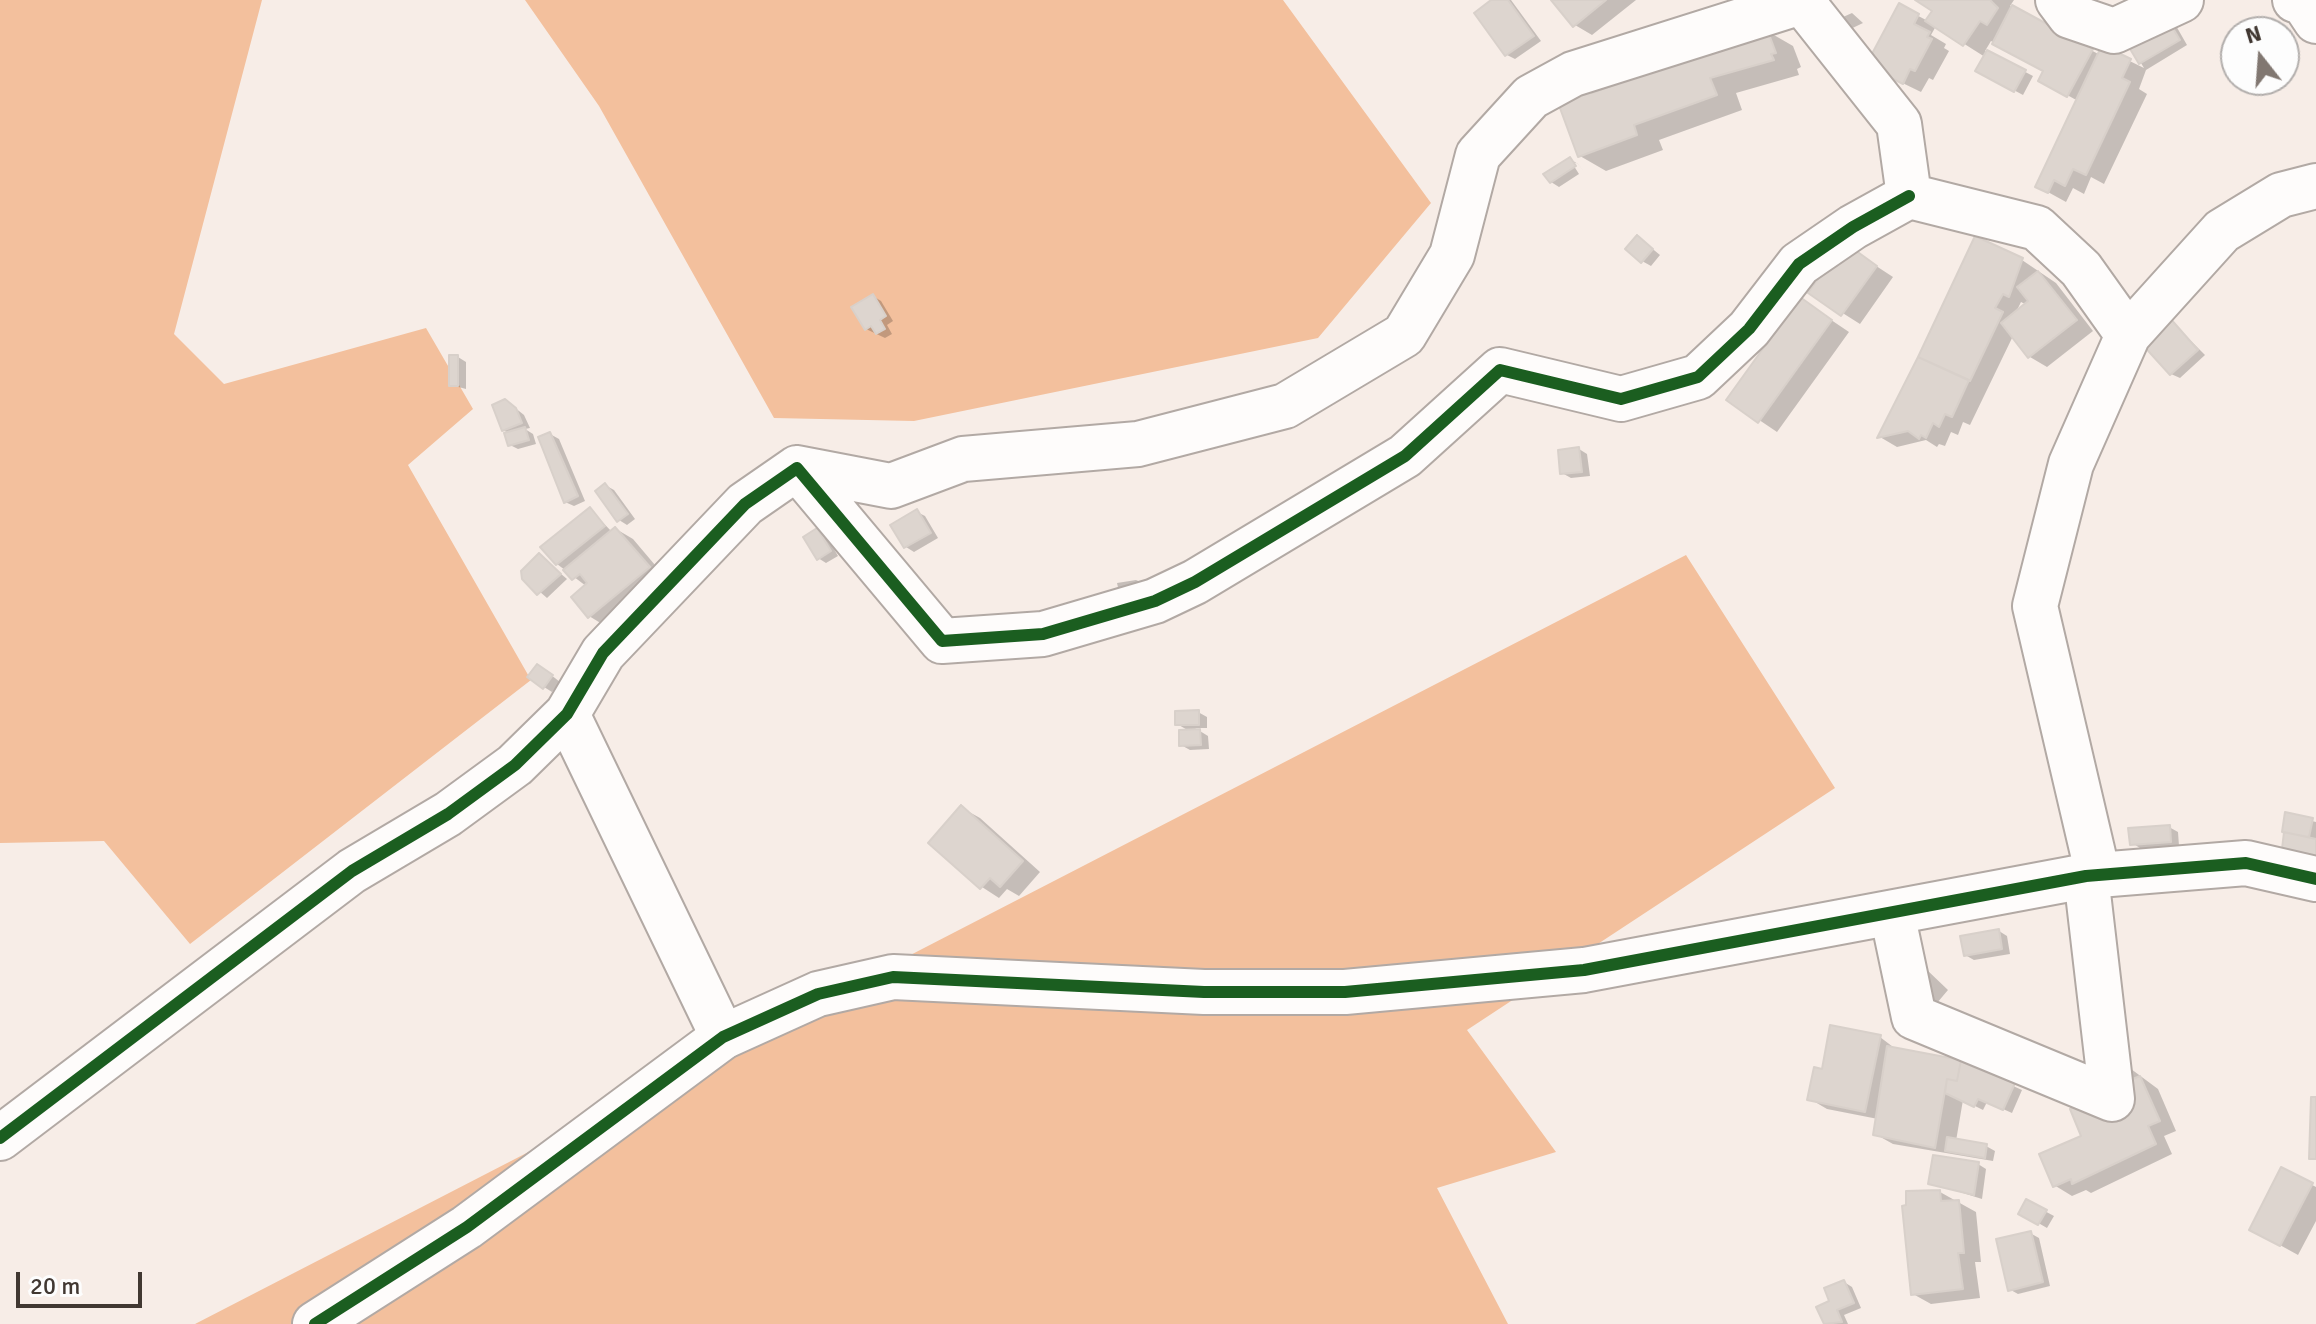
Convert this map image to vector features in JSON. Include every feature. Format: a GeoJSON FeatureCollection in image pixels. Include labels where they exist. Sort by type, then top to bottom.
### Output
{"type":"FeatureCollection","features":[{"type":"Feature","properties":{"kind":"street"},"geometry":{"type":"LineString","coordinates":[[2058,0],[2070,16],[2114,31],[2181,0]]}},
{"type":"Feature","properties":{"kind":"street"},"geometry":{"type":"LineString","coordinates":[[2295,0],[2304,3],[2316,21]]}},
{"type":"Feature","properties":{"kind":"street"},"geometry":{"type":"LineString","coordinates":[[0,1138],[352,871],[448,814],[515,765],[567,714],[603,653],[745,504],[797,468],[891,486],[963,459],[1138,444],[1285,406],[1404,335],[1452,255],[1478,155],[1531,97],[1573,74],[1805,2],[1899,124],[1909,196]]}},
{"type":"Feature","properties":{"kind":"street"},"geometry":{"type":"LineString","coordinates":[[1892,913],[1914,1017],[2112,1099],[2092,875],[2035,606],[2071,464],[2128,335],[2222,231],[2281,195],[2316,186]]}},
{"type":"Feature","properties":{"kind":"street"},"geometry":{"type":"LineString","coordinates":[[797,468],[942,641],[1043,634],[1155,601],[1195,582],[1405,456],[1500,370],[1621,399],[1698,377],[1749,329],[1799,264],[1853,227],[1909,196],[2037,228],[2081,269],[2128,335]]}},
{"type":"Feature","properties":{"kind":"street"},"geometry":{"type":"LineString","coordinates":[[567,714],[723,1037]]}},
{"type":"Feature","properties":{"kind":"street"},"geometry":{"type":"LineString","coordinates":[[315,1324],[467,1227],[723,1037],[818,994],[893,977],[1204,992],[1345,992],[1584,970],[2092,875],[2246,863],[2316,879]]}},
{"type":"Feature","properties":{"kind":"shaded area"},"geometry":{"type":"Polygon","coordinates":[[[0,0],[262,0],[174,334],[224,384],[426,328],[473,409],[408,465],[531,680],[190,944],[104,841],[0,843],[0,0]]]}},
{"type":"Feature","properties":{"kind":"shaded area"},"geometry":{"type":"Polygon","coordinates":[[[525,0],[1283,0],[1431,203],[1318,338],[914,421],[774,418],[599,106],[525,0]]]}},
{"type":"Feature","properties":{"kind":"shaded area"},"geometry":{"type":"Polygon","coordinates":[[[1686,555],[1835,788],[1467,1030],[1556,1152],[1437,1188],[1508,1324],[195,1324],[1686,555]]]}},
{"type":"Feature","properties":{"kind":"building"},"geometry":{"type":"Polygon","coordinates":[[[1491,0],[1508,0],[1534,36],[1505,56],[1474,13],[1491,0]]]}},
{"type":"Feature","properties":{"kind":"building"},"geometry":{"type":"Polygon","coordinates":[[[1551,0],[1606,0],[1573,27],[1551,0]]]}},
{"type":"Feature","properties":{"kind":"building"},"geometry":{"type":"Polygon","coordinates":[[[1915,0],[1990,0],[1998,8],[1987,25],[1980,21],[1963,46],[1925,21],[1932,11],[1915,0]]]}},
{"type":"Feature","properties":{"kind":"building"},"geometry":{"type":"Polygon","coordinates":[[[1899,3],[1919,14],[1914,24],[1930,32],[1927,37],[1932,39],[1915,71],[1910,69],[1903,84],[1866,65],[1899,3]]]}},
{"type":"Feature","properties":{"kind":"building"},"geometry":{"type":"Polygon","coordinates":[[[2012,5],[2093,49],[2067,97],[2038,81],[2043,71],[1992,44],[2012,5]]]}},
{"type":"Feature","properties":{"kind":"building"},"geometry":{"type":"Polygon","coordinates":[[[2166,17],[2180,40],[2139,64],[2126,42],[2166,17]]]}},
{"type":"Feature","properties":{"kind":"building"},"geometry":{"type":"Polygon","coordinates":[[[1767,29],[1776,53],[1771,54],[1774,60],[1710,78],[1717,95],[1634,125],[1637,135],[1578,157],[1557,100],[1589,88],[1592,93],[1767,29]]]}},
{"type":"Feature","properties":{"kind":"building"},"geometry":{"type":"Polygon","coordinates":[[[2102,45],[2131,59],[2122,78],[2130,82],[2086,175],[2073,169],[2065,186],[2054,180],[2048,193],[2035,187],[2102,45]]]}},
{"type":"Feature","properties":{"kind":"building"},"geometry":{"type":"Polygon","coordinates":[[[1987,50],[2026,70],[2014,92],[1975,71],[1987,50]]]}},
{"type":"Feature","properties":{"kind":"building"},"geometry":{"type":"Polygon","coordinates":[[[1570,157],[1576,166],[1550,183],[1543,174],[1570,157]]]}},
{"type":"Feature","properties":{"kind":"building"},"geometry":{"type":"Polygon","coordinates":[[[1637,235],[1653,249],[1641,263],[1625,249],[1637,235]]]}},
{"type":"Feature","properties":{"kind":"building"},"geometry":{"type":"Polygon","coordinates":[[[1975,236],[2023,258],[2009,297],[2003,294],[1995,308],[2003,312],[1970,381],[1918,357],[1975,236]]]}},
{"type":"Feature","properties":{"kind":"building"},"geometry":{"type":"Polygon","coordinates":[[[1844,242],[1877,266],[1841,316],[1808,293],[1844,242]]]}},
{"type":"Feature","properties":{"kind":"building"},"geometry":{"type":"Polygon","coordinates":[[[2038,271],[2077,320],[2028,358],[2001,323],[2028,301],[2017,287],[2038,271]]]}},
{"type":"Feature","properties":{"kind":"building"},"geometry":{"type":"Polygon","coordinates":[[[873,294],[886,316],[880,320],[885,329],[876,334],[871,326],[865,330],[851,307],[873,294]]]}},
{"type":"Feature","properties":{"kind":"building"},"geometry":{"type":"Polygon","coordinates":[[[1800,297],[1832,320],[1758,423],[1726,400],[1800,297]]]}},
{"type":"Feature","properties":{"kind":"building"},"geometry":{"type":"Polygon","coordinates":[[[2169,317],[2198,350],[2170,375],[2141,343],[2169,317]]]}},
{"type":"Feature","properties":{"kind":"building"},"geometry":{"type":"Polygon","coordinates":[[[449,355],[458,355],[458,386],[449,386],[449,355]]]}},
{"type":"Feature","properties":{"kind":"building"},"geometry":{"type":"Polygon","coordinates":[[[1918,357],[1969,380],[1952,417],[1945,414],[1939,427],[1933,423],[1926,438],[1921,435],[1919,439],[1908,431],[1877,438],[1918,357]]]}},
{"type":"Feature","properties":{"kind":"building"},"geometry":{"type":"Polygon","coordinates":[[[505,399],[516,408],[522,423],[502,431],[492,405],[505,399]]]}},
{"type":"Feature","properties":{"kind":"building"},"geometry":{"type":"Polygon","coordinates":[[[525,427],[529,440],[508,446],[504,433],[525,427]]]}},
{"type":"Feature","properties":{"kind":"building"},"geometry":{"type":"Polygon","coordinates":[[[550,432],[578,496],[564,503],[538,437],[550,432]]]}},
{"type":"Feature","properties":{"kind":"building"},"geometry":{"type":"Polygon","coordinates":[[[1579,447],[1582,472],[1560,474],[1558,450],[1579,447]]]}},
{"type":"Feature","properties":{"kind":"building"},"geometry":{"type":"Polygon","coordinates":[[[605,483],[628,514],[617,522],[595,491],[605,483]]]}},
{"type":"Feature","properties":{"kind":"building"},"geometry":{"type":"Polygon","coordinates":[[[590,507],[605,526],[556,565],[540,547],[590,507]]]}},
{"type":"Feature","properties":{"kind":"building"},"geometry":{"type":"Polygon","coordinates":[[[917,509],[931,533],[904,548],[890,525],[917,509]]]}},
{"type":"Feature","properties":{"kind":"building"},"geometry":{"type":"Polygon","coordinates":[[[615,527],[650,567],[588,618],[571,597],[587,583],[580,574],[572,580],[563,570],[615,527]]]}},
{"type":"Feature","properties":{"kind":"building"},"geometry":{"type":"Polygon","coordinates":[[[817,528],[831,551],[817,560],[803,537],[817,528]]]}},
{"type":"Feature","properties":{"kind":"building"},"geometry":{"type":"Polygon","coordinates":[[[539,553],[561,574],[537,595],[522,579],[521,571],[539,553]]]}},
{"type":"Feature","properties":{"kind":"building"},"geometry":{"type":"Polygon","coordinates":[[[537,664],[553,675],[543,689],[527,677],[537,664]]]}},
{"type":"Feature","properties":{"kind":"building"},"geometry":{"type":"Polygon","coordinates":[[[1199,710],[1199,725],[1175,725],[1175,711],[1199,710]]]}},
{"type":"Feature","properties":{"kind":"building"},"geometry":{"type":"Polygon","coordinates":[[[1200,729],[1201,745],[1179,746],[1179,730],[1200,729]]]}},
{"type":"Feature","properties":{"kind":"building"},"geometry":{"type":"Polygon","coordinates":[[[961,805],[1023,861],[1000,887],[990,878],[980,889],[928,843],[961,805]]]}},
{"type":"Feature","properties":{"kind":"building"},"geometry":{"type":"Polygon","coordinates":[[[2285,812],[2313,818],[2309,837],[2282,832],[2285,812]]]}},
{"type":"Feature","properties":{"kind":"building"},"geometry":{"type":"Polygon","coordinates":[[[2170,825],[2171,842],[2130,845],[2128,828],[2170,825]]]}},
{"type":"Feature","properties":{"kind":"building"},"geometry":{"type":"Polygon","coordinates":[[[2284,832],[2316,839],[2316,856],[2282,849],[2284,832]]]}},
{"type":"Feature","properties":{"kind":"building"},"geometry":{"type":"Polygon","coordinates":[[[1999,929],[2002,949],[1964,956],[1960,936],[1999,929]]]}},
{"type":"Feature","properties":{"kind":"building"},"geometry":{"type":"Polygon","coordinates":[[[1830,1025],[1881,1035],[1865,1112],[1807,1100],[1814,1067],[1822,1069],[1830,1025]]]}},
{"type":"Feature","properties":{"kind":"building"},"geometry":{"type":"Polygon","coordinates":[[[1887,1046],[1961,1060],[1957,1081],[1947,1079],[1935,1148],[1873,1135],[1887,1046]]]}},
{"type":"Feature","properties":{"kind":"building"},"geometry":{"type":"Polygon","coordinates":[[[1961,1060],[2015,1083],[2003,1110],[1978,1099],[1974,1107],[1945,1093],[1947,1079],[1957,1081],[1961,1060]]]}},
{"type":"Feature","properties":{"kind":"building"},"geometry":{"type":"Polygon","coordinates":[[[2127,1064],[2133,1079],[2140,1076],[2160,1121],[2148,1126],[2156,1144],[2072,1184],[2071,1179],[2053,1187],[2039,1154],[2081,1136],[2070,1109],[2096,1098],[2127,1064]]]}},
{"type":"Feature","properties":{"kind":"building"},"geometry":{"type":"Polygon","coordinates":[[[2311,1097],[2316,1097],[2316,1159],[2309,1159],[2311,1097]]]}},
{"type":"Feature","properties":{"kind":"building"},"geometry":{"type":"Polygon","coordinates":[[[1947,1137],[1987,1144],[1985,1158],[1945,1151],[1947,1137]]]}},
{"type":"Feature","properties":{"kind":"building"},"geometry":{"type":"Polygon","coordinates":[[[1933,1155],[1979,1162],[1974,1195],[1928,1184],[1933,1155]]]}},
{"type":"Feature","properties":{"kind":"building"},"geometry":{"type":"Polygon","coordinates":[[[2281,1167],[2313,1183],[2280,1246],[2249,1230],[2281,1167]]]}},
{"type":"Feature","properties":{"kind":"building"},"geometry":{"type":"Polygon","coordinates":[[[1940,1190],[1941,1201],[1959,1200],[1964,1253],[1958,1253],[1963,1289],[1911,1295],[1902,1206],[1906,1205],[1906,1191],[1940,1190]]]}},
{"type":"Feature","properties":{"kind":"building"},"geometry":{"type":"Polygon","coordinates":[[[2026,1199],[2047,1210],[2038,1225],[2018,1214],[2026,1199]]]}},
{"type":"Feature","properties":{"kind":"building"},"geometry":{"type":"Polygon","coordinates":[[[2031,1231],[2043,1282],[2008,1291],[1996,1239],[2031,1231]]]}},
{"type":"Feature","properties":{"kind":"building"},"geometry":{"type":"Polygon","coordinates":[[[1844,1280],[1854,1303],[1837,1310],[1842,1322],[1824,1324],[1816,1307],[1829,1301],[1824,1288],[1844,1280]]]}},
{"type":"Feature","properties":{"kind":"cycle path"},"geometry":{"type":"LineString","coordinates":[[0,1138],[352,871],[448,814],[515,765],[567,714],[603,653],[745,504],[797,468],[942,641],[1043,634],[1155,601],[1195,582],[1405,456],[1500,370],[1621,399],[1698,377],[1749,329],[1799,264],[1853,227],[1909,196]]}},
{"type":"Feature","properties":{"kind":"cycle path"},"geometry":{"type":"LineString","coordinates":[[315,1324],[467,1227],[723,1037],[818,994],[893,977],[1204,992],[1345,992],[1584,970],[2086,876],[2246,863],[2316,879]]}}]}
